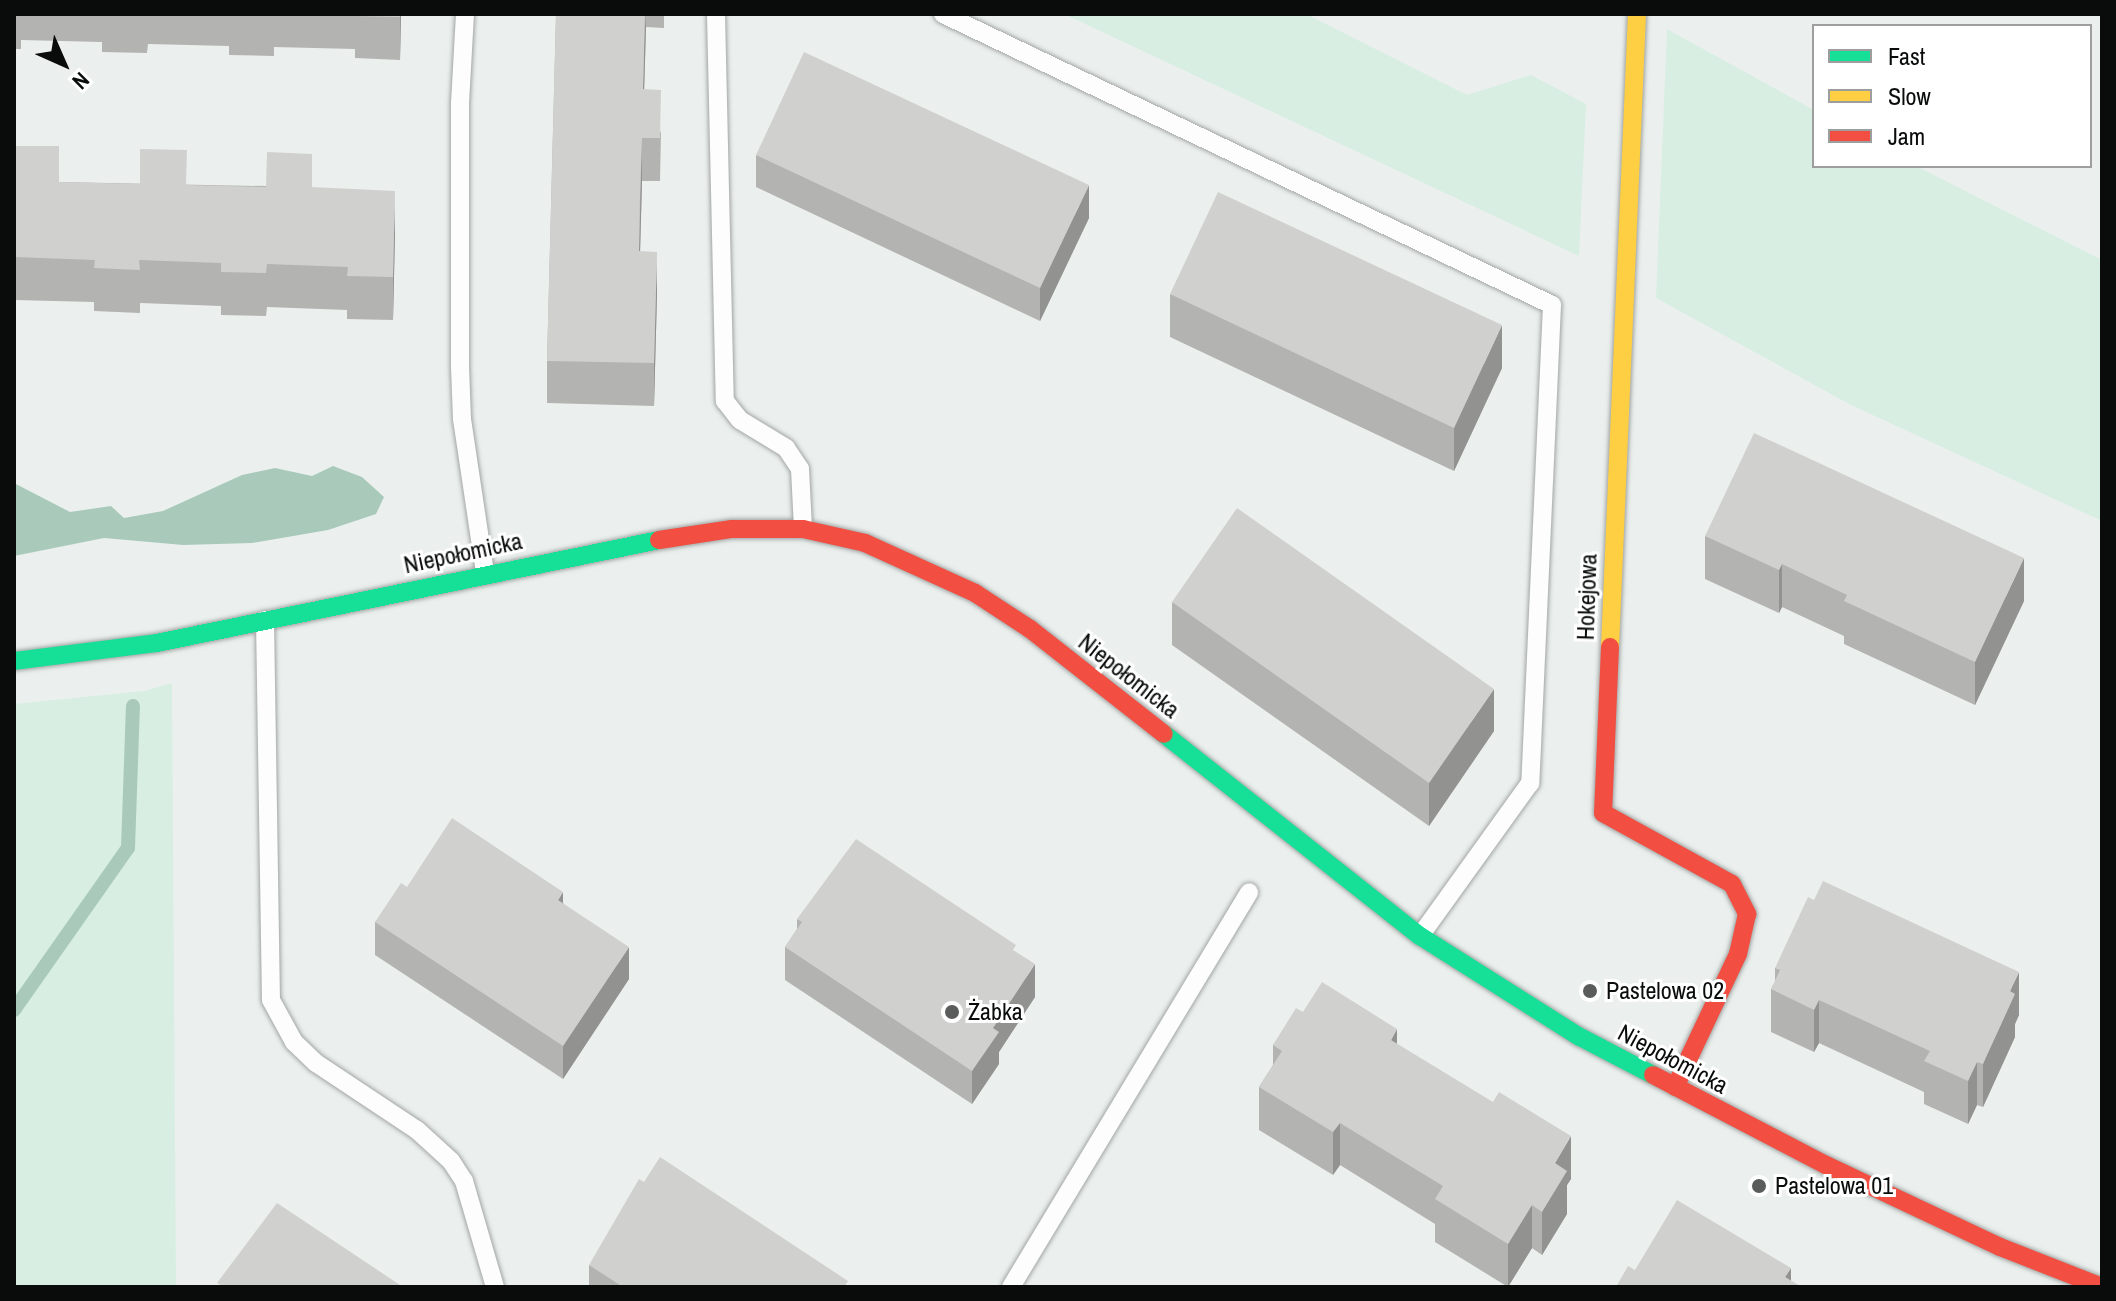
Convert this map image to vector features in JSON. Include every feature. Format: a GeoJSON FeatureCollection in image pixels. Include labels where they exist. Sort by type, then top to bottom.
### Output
{"type":"FeatureCollection","features":[{"type":"Feature","properties":{"kind":"main road","name":"Hokejowa"},"geometry":{"type":"LineString","coordinates":[[1637,14],[1603,813],[1732,884],[1747,914],[1738,954],[1675,1087]]}},
{"type":"Feature","properties":{"kind":"main road","name":"Niepołomicka"},"geometry":{"type":"LineString","coordinates":[[14,661],[157,643],[485,573],[717,531],[803,529],[865,543],[975,593],[1030,629],[1420,936],[1580,1037],[1826,1165],[2054,1269],[2102,1287]]}},
{"type":"Feature","properties":{"kind":"lane"},"geometry":{"type":"LineString","coordinates":[[465,14],[460,104],[460,367],[462,419],[485,573]]}},
{"type":"Feature","properties":{"kind":"lane"},"geometry":{"type":"LineString","coordinates":[[716,14],[725,401],[740,420],[786,448],[800,469],[803,529]]}},
{"type":"Feature","properties":{"kind":"lane"},"geometry":{"type":"LineString","coordinates":[[943,14],[1552,305],[1530,783],[1420,936]]}},
{"type":"Feature","properties":{"kind":"lane"},"geometry":{"type":"LineString","coordinates":[[265,620],[271,1000],[294,1042],[316,1063],[417,1130],[451,1161],[464,1181],[495,1287]]}},
{"type":"Feature","properties":{"kind":"lane"},"geometry":{"type":"LineString","coordinates":[[1011,1287],[1249,892]]}},
{"type":"Feature","properties":{"kind":"lane"},"geometry":{"type":"LineString","coordinates":[[2047,1287],[2054,1269]]}},
{"type":"Feature","properties":{"kind":"shaded area"},"geometry":{"type":"Polygon","coordinates":[[[1064,14],[1306,14],[1467,95],[1531,75],[1586,104],[1579,256],[1064,14]]]}},
{"type":"Feature","properties":{"kind":"shaded area"},"geometry":{"type":"Polygon","coordinates":[[[1667,29],[1812,109],[1812,168],[1920,168],[2102,260],[2102,521],[1851,405],[1656,298],[1667,29]]]}},
{"type":"Feature","properties":{"kind":"shaded area"},"geometry":{"type":"Polygon","coordinates":[[[333,466],[362,477],[384,497],[376,514],[328,530],[252,543],[183,545],[104,538],[14,556],[14,483],[70,512],[111,506],[124,518],[163,511],[242,475],[275,468],[312,476],[333,466]]]}},
{"type":"Feature","properties":{"kind":"shaded area"},"geometry":{"type":"Polygon","coordinates":[[[172,683],[176,1287],[14,1287],[14,704],[144,691],[172,683]]]}},
{"type":"Feature","properties":{"kind":"building"},"geometry":{"type":"Polygon","coordinates":[[[400,14],[400,17],[355,16],[400,14]]]}},
{"type":"Feature","properties":{"kind":"building"},"geometry":{"type":"Polygon","coordinates":[[[556,14],[645,14],[643,89],[661,90],[660,138],[642,138],[640,195],[639,251],[657,252],[654,363],[547,361],[556,14]]]}},
{"type":"Feature","properties":{"kind":"building"},"geometry":{"type":"Polygon","coordinates":[[[804,52],[1089,185],[1040,288],[756,155],[804,52]]]}},
{"type":"Feature","properties":{"kind":"building"},"geometry":{"type":"Polygon","coordinates":[[[14,146],[59,146],[59,182],[140,184],[140,149],[187,150],[186,185],[266,187],[267,152],[312,154],[312,187],[395,191],[393,277],[347,276],[348,267],[267,264],[266,273],[221,272],[221,263],[139,260],[140,270],[94,268],[95,260],[14,257],[14,146]]]}},
{"type":"Feature","properties":{"kind":"building"},"geometry":{"type":"Polygon","coordinates":[[[1218,192],[1502,325],[1454,428],[1170,294],[1218,192]]]}},
{"type":"Feature","properties":{"kind":"building"},"geometry":{"type":"Polygon","coordinates":[[[1754,433],[2024,558],[1975,662],[1844,601],[1847,595],[1782,564],[1779,570],[1705,536],[1754,433]]]}},
{"type":"Feature","properties":{"kind":"building"},"geometry":{"type":"Polygon","coordinates":[[[1237,508],[1494,689],[1429,783],[1172,602],[1237,508]]]}},
{"type":"Feature","properties":{"kind":"building"},"geometry":{"type":"Polygon","coordinates":[[[452,818],[563,892],[558,900],[629,947],[563,1046],[375,922],[401,883],[407,887],[452,818]]]}},
{"type":"Feature","properties":{"kind":"building"},"geometry":{"type":"Polygon","coordinates":[[[856,839],[1016,945],[1013,950],[1035,964],[993,1028],[999,1032],[972,1071],[785,947],[802,922],[797,919],[856,839]]]}},
{"type":"Feature","properties":{"kind":"building"},"geometry":{"type":"Polygon","coordinates":[[[1823,881],[2019,972],[2010,991],[2015,994],[1983,1064],[1977,1062],[1968,1081],[1924,1061],[1930,1051],[1819,1000],[1814,1010],[1771,989],[1780,970],[1775,968],[1808,897],[1814,900],[1823,881]]]}},
{"type":"Feature","properties":{"kind":"building"},"geometry":{"type":"Polygon","coordinates":[[[1322,982],[1397,1029],[1391,1040],[1493,1102],[1499,1092],[1571,1136],[1555,1163],[1567,1171],[1542,1212],[1532,1205],[1508,1244],[1435,1199],[1443,1186],[1340,1123],[1333,1132],[1259,1087],[1282,1051],[1273,1045],[1296,1008],[1303,1012],[1322,982]]]}},
{"type":"Feature","properties":{"kind":"building"},"geometry":{"type":"Polygon","coordinates":[[[660,1157],[848,1281],[844,1287],[623,1287],[589,1265],[639,1179],[644,1182],[660,1157]]]}},
{"type":"Feature","properties":{"kind":"building"},"geometry":{"type":"Polygon","coordinates":[[[1677,1200],[1791,1268],[1785,1277],[1802,1287],[1616,1287],[1628,1266],[1635,1270],[1677,1200]]]}},
{"type":"Feature","properties":{"kind":"building"},"geometry":{"type":"Polygon","coordinates":[[[277,1203],[403,1287],[221,1287],[217,1283],[277,1203]]]}},
{"type":"Feature","properties":{"kind":"waterway"},"geometry":{"type":"LineString","coordinates":[[14,1010],[128,848],[133,706]]}},
{"type":"Feature","properties":{"kind":"traffic: fast"},"geometry":{"type":"LineString","coordinates":[[14,661],[157,643],[659,540]]}},
{"type":"Feature","properties":{"kind":"traffic: fast"},"geometry":{"type":"LineString","coordinates":[[1164,734],[1420,936],[1580,1037],[1653,1075]]}},
{"type":"Feature","properties":{"kind":"traffic: slow"},"geometry":{"type":"LineString","coordinates":[[1610,647],[1637,14]]}},
{"type":"Feature","properties":{"kind":"traffic: jam"},"geometry":{"type":"LineString","coordinates":[[659,540],[732,529],[803,529],[865,543],[975,593],[1030,629],[1164,734]]}},
{"type":"Feature","properties":{"kind":"traffic: jam"},"geometry":{"type":"LineString","coordinates":[[1610,647],[1603,813],[1732,884],[1747,914],[1738,954],[1675,1087]]}},
{"type":"Feature","properties":{"kind":"traffic: jam"},"geometry":{"type":"LineString","coordinates":[[1653,1075],[1826,1165],[2000,1247],[2102,1287]]}},
{"type":"Feature","properties":{"kind":"place","name":"Pastelowa 02"},"geometry":{"type":"Point","coordinates":[1590,991]}},
{"type":"Feature","properties":{"kind":"place","name":"Żabka"},"geometry":{"type":"Point","coordinates":[952,1012]}},
{"type":"Feature","properties":{"kind":"place","name":"Pastelowa 01"},"geometry":{"type":"Point","coordinates":[1759,1186]}}]}
